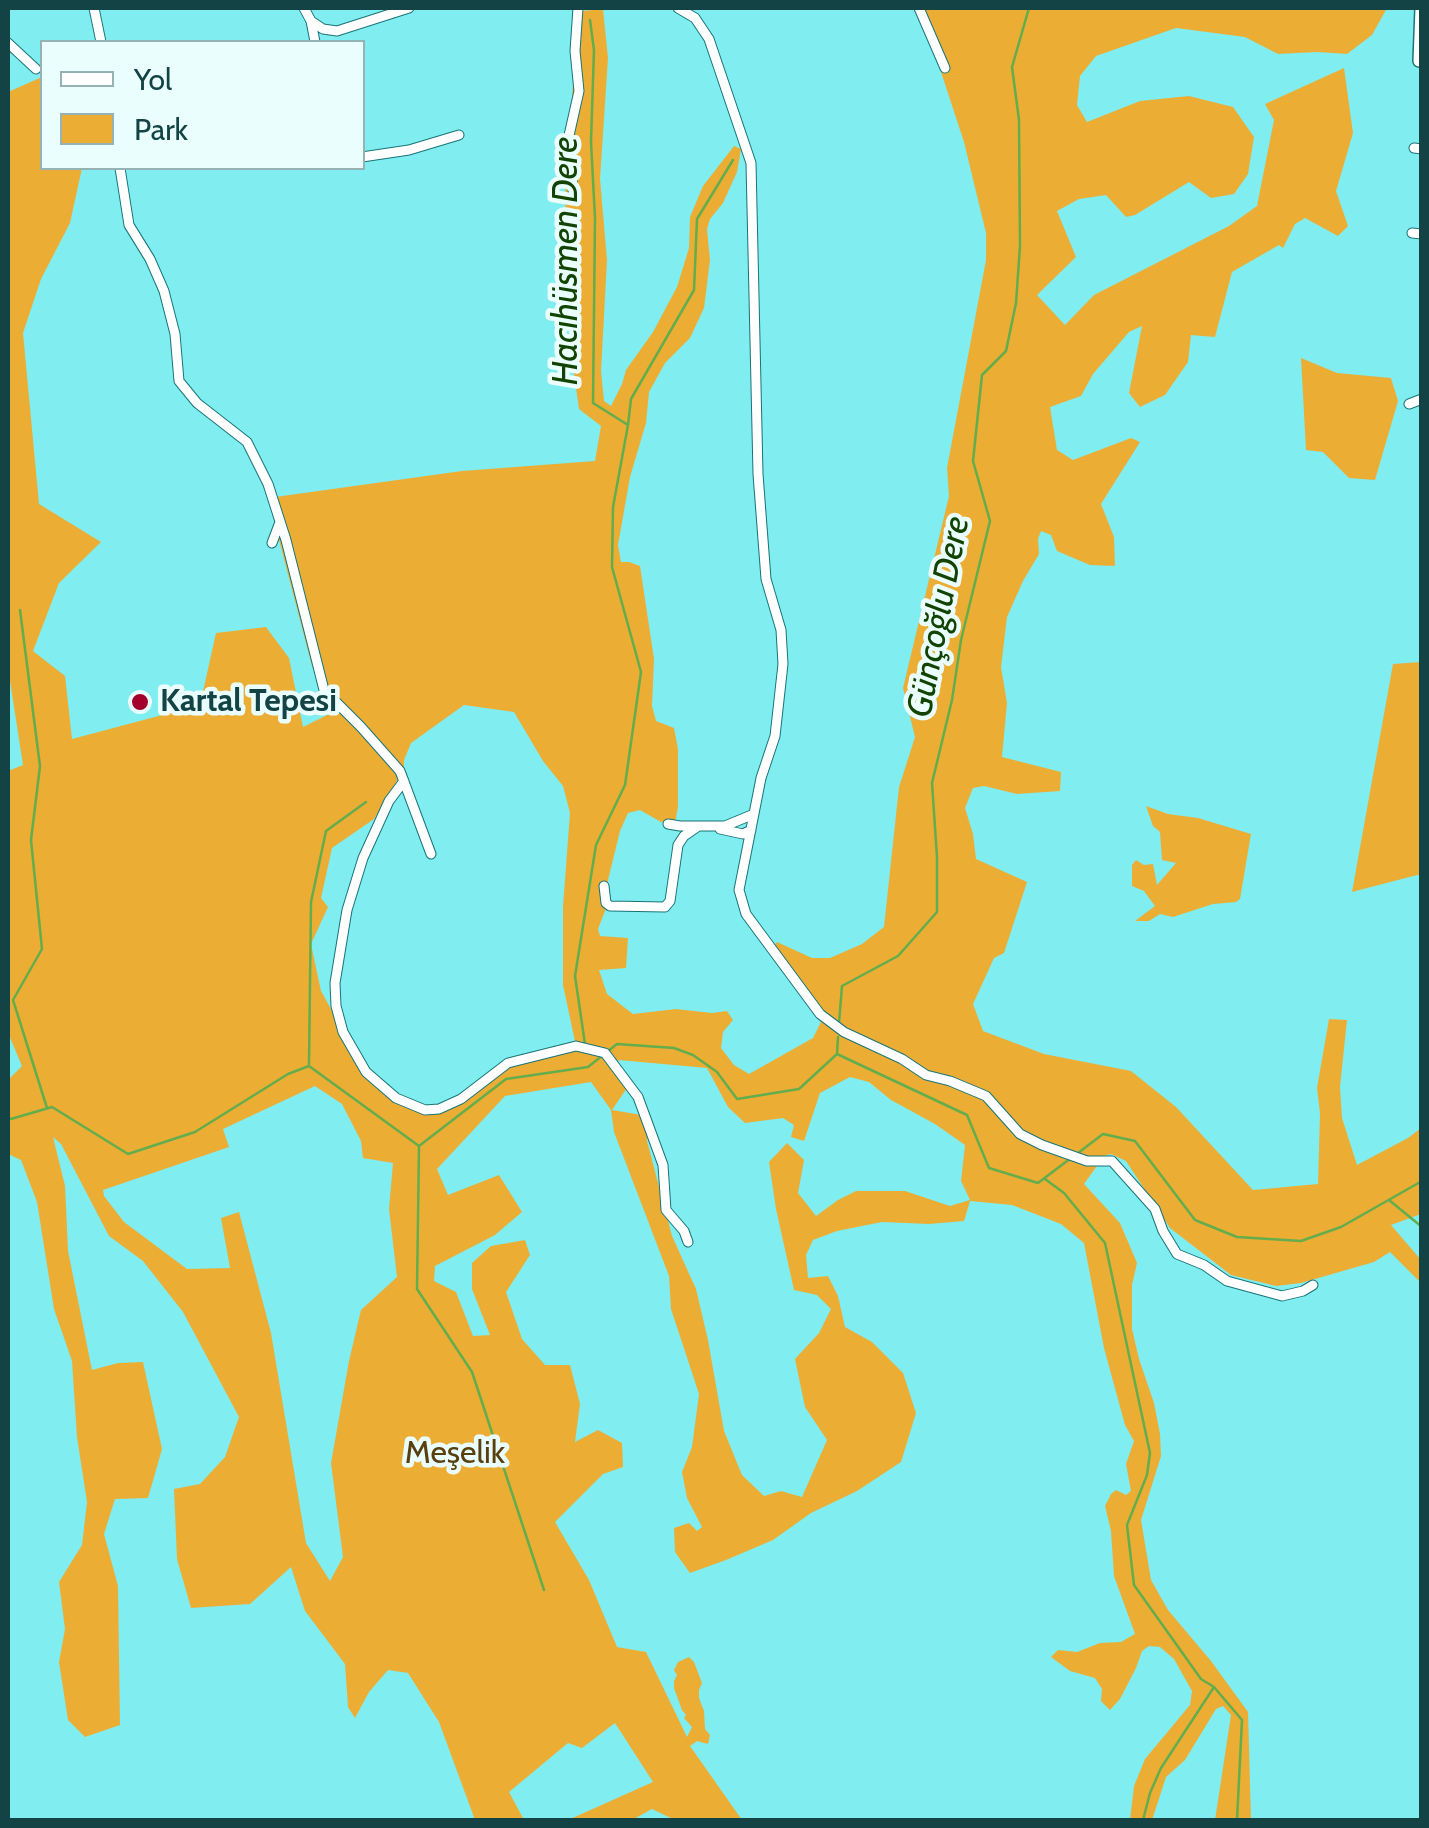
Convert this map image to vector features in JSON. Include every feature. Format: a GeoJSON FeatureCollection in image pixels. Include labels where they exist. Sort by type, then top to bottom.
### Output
{"type":"FeatureCollection","features":[{"type":"Feature","properties":{"kind":"street"},"geometry":{"type":"LineString","coordinates":[[94,8],[101,40]]}},
{"type":"Feature","properties":{"kind":"street"},"geometry":{"type":"LineString","coordinates":[[304,8],[315,40]]}},
{"type":"Feature","properties":{"kind":"street"},"geometry":{"type":"LineString","coordinates":[[311,21],[323,29],[337,31],[408,8]]}},
{"type":"Feature","properties":{"kind":"street"},"geometry":{"type":"LineString","coordinates":[[574,199],[568,140],[579,91],[575,51],[578,8]]}},
{"type":"Feature","properties":{"kind":"street"},"geometry":{"type":"LineString","coordinates":[[678,8],[695,18],[709,39],[751,163],[758,474],[766,578],[780,630],[783,664],[775,736],[761,778],[739,890],[746,914],[820,1014],[844,1032],[902,1059],[926,1075],[986,1096],[1020,1134],[1087,1162],[1112,1161],[1155,1209],[1176,1254],[1204,1264],[1227,1281],[1282,1296],[1313,1285]]}},
{"type":"Feature","properties":{"kind":"street"},"geometry":{"type":"LineString","coordinates":[[919,8],[945,68]]}},
{"type":"Feature","properties":{"kind":"street"},"geometry":{"type":"LineString","coordinates":[[1419,61],[1421,8]]}},
{"type":"Feature","properties":{"kind":"street"},"geometry":{"type":"LineString","coordinates":[[8,43],[36,69]]}},
{"type":"Feature","properties":{"kind":"street"},"geometry":{"type":"LineString","coordinates":[[365,157],[410,150],[459,135]]}},
{"type":"Feature","properties":{"kind":"street"},"geometry":{"type":"LineString","coordinates":[[120,170],[129,225],[164,291],[175,334],[179,381],[197,402],[246,442],[268,484],[280,522],[324,690],[400,772],[430,854]]}},
{"type":"Feature","properties":{"kind":"street"},"geometry":{"type":"LineString","coordinates":[[1409,404],[1422,400]]}},
{"type":"Feature","properties":{"kind":"street"},"geometry":{"type":"LineString","coordinates":[[272,544],[280,522]]}},
{"type":"Feature","properties":{"kind":"street"},"geometry":{"type":"LineString","coordinates":[[404,781],[389,801],[363,858],[347,910],[335,983],[343,1032],[366,1072],[396,1098],[425,1110],[439,1109],[461,1099],[508,1063],[576,1046],[605,1053],[638,1097],[663,1164],[666,1210],[684,1230],[688,1242]]}},
{"type":"Feature","properties":{"kind":"street"},"geometry":{"type":"LineString","coordinates":[[668,824],[710,827],[731,824],[754,814]]}},
{"type":"Feature","properties":{"kind":"street"},"geometry":{"type":"LineString","coordinates":[[731,824],[751,830]]}},
{"type":"Feature","properties":{"kind":"street"},"geometry":{"type":"LineString","coordinates":[[604,886],[610,906],[665,908],[670,901],[678,845],[697,827]]}},
{"type":"Feature","properties":{"kind":"street"},"geometry":{"type":"LineString","coordinates":[[710,827],[743,834],[751,830]]}},
{"type":"Feature","properties":{"kind":"green space","name":"Meşelik"},"geometry":{"type":"Polygon","coordinates":[[[920,8],[1387,8],[1372,35],[1347,54],[1278,54],[1245,37],[1176,28],[1096,56],[1080,76],[1077,105],[1087,122],[1140,101],[1189,96],[1233,107],[1254,137],[1248,174],[1234,194],[1211,198],[1189,182],[1126,217],[1106,195],[1079,199],[1057,211],[1076,257],[1037,295],[1065,325],[1094,295],[1229,226],[1257,206],[1274,120],[1265,104],[1344,68],[1353,133],[1336,191],[1348,226],[1338,236],[1305,218],[1295,224],[1283,248],[1279,245],[1232,272],[1215,337],[1191,335],[1188,362],[1165,395],[1140,407],[1129,393],[1142,326],[1129,332],[1093,374],[1081,396],[1050,407],[1057,450],[1073,460],[1131,438],[1140,442],[1101,504],[1114,537],[1115,566],[1090,565],[1057,551],[1051,535],[1041,531],[1039,554],[1007,617],[1001,667],[1007,703],[1002,757],[1061,772],[1060,791],[1017,794],[984,786],[973,788],[965,808],[976,859],[1027,882],[1004,953],[994,958],[973,1004],[983,1031],[1044,1054],[1131,1071],[1176,1107],[1253,1190],[1318,1184],[1317,1088],[1329,1019],[1347,1020],[1340,1087],[1342,1118],[1357,1165],[1421,1128],[1421,1214],[1391,1225],[1421,1260],[1421,1283],[1390,1252],[1374,1262],[1301,1283],[1276,1286],[1231,1275],[1170,1228],[1126,1161],[1111,1154],[1104,1156],[1084,1184],[1120,1223],[1137,1263],[1132,1285],[1132,1329],[1154,1403],[1161,1456],[1141,1520],[1151,1580],[1168,1610],[1248,1712],[1251,1820],[1215,1820],[1231,1715],[1223,1706],[1216,1709],[1185,1760],[1166,1777],[1152,1820],[1130,1820],[1134,1786],[1145,1759],[1190,1705],[1192,1691],[1174,1659],[1160,1647],[1149,1646],[1142,1651],[1120,1699],[1110,1710],[1101,1701],[1102,1689],[1095,1678],[1070,1671],[1051,1657],[1058,1650],[1077,1652],[1100,1643],[1121,1642],[1135,1634],[1114,1576],[1105,1506],[1116,1490],[1126,1495],[1131,1491],[1126,1464],[1134,1441],[1125,1425],[1104,1348],[1084,1243],[1061,1224],[1012,1205],[970,1201],[964,1221],[882,1222],[813,1240],[806,1255],[808,1278],[828,1276],[838,1296],[845,1327],[872,1342],[903,1373],[916,1413],[901,1462],[857,1491],[811,1513],[773,1540],[690,1573],[675,1552],[674,1528],[689,1523],[697,1531],[702,1527],[687,1498],[682,1472],[692,1447],[699,1394],[671,1309],[669,1276],[614,1132],[611,1110],[591,1082],[505,1096],[437,1169],[448,1195],[499,1175],[522,1212],[495,1235],[435,1266],[434,1281],[456,1292],[473,1336],[490,1335],[472,1289],[472,1263],[491,1246],[525,1240],[530,1255],[506,1292],[522,1339],[545,1365],[570,1365],[580,1404],[575,1442],[598,1430],[622,1443],[623,1467],[603,1474],[555,1522],[589,1580],[617,1647],[646,1652],[687,1737],[692,1727],[684,1718],[674,1688],[674,1670],[678,1662],[689,1657],[694,1662],[702,1683],[699,1698],[705,1729],[710,1735],[708,1744],[697,1741],[690,1746],[742,1820],[675,1820],[652,1809],[632,1820],[568,1820],[653,1782],[615,1723],[582,1748],[568,1743],[509,1792],[524,1820],[475,1820],[439,1722],[408,1673],[388,1670],[369,1692],[355,1718],[348,1707],[345,1664],[305,1611],[291,1567],[250,1604],[191,1608],[177,1559],[174,1489],[200,1484],[225,1457],[239,1417],[183,1312],[143,1261],[109,1236],[61,1144],[53,1137],[65,1186],[68,1251],[92,1370],[143,1362],[162,1449],[148,1498],[115,1499],[104,1534],[118,1586],[120,1725],[85,1737],[68,1720],[59,1662],[65,1629],[59,1582],[82,1545],[87,1502],[77,1437],[72,1361],[54,1309],[37,1202],[21,1160],[8,1154],[8,1080],[22,1066],[8,1033],[8,771],[23,765],[8,668],[8,92],[40,78],[40,170],[82,170],[70,223],[41,279],[23,333],[39,504],[101,542],[59,583],[33,651],[65,676],[72,739],[200,705],[216,633],[266,627],[289,658],[303,727],[333,712],[312,666],[268,498],[462,471],[595,461],[601,426],[579,409],[570,346],[565,194],[575,55],[572,12],[603,9],[608,58],[600,179],[607,260],[601,371],[604,401],[611,406],[626,370],[653,332],[677,287],[689,248],[690,217],[703,186],[734,146],[741,149],[737,172],[707,229],[710,260],[704,308],[690,338],[665,363],[649,392],[646,423],[630,477],[618,545],[621,562],[640,566],[654,659],[652,706],[656,721],[674,728],[678,807],[675,822],[661,822],[640,810],[628,813],[620,831],[608,880],[608,903],[598,929],[600,936],[628,938],[626,968],[599,970],[607,994],[633,1014],[676,1009],[727,1011],[733,1020],[723,1032],[721,1048],[734,1065],[749,1074],[813,1038],[821,1022],[768,952],[777,942],[812,958],[830,958],[862,944],[884,927],[899,787],[915,737],[903,688],[949,496],[947,468],[986,260],[986,233],[964,142],[920,8]],[[464,705],[411,743],[404,769],[374,819],[332,848],[321,898],[328,907],[311,944],[321,991],[366,1072],[396,1098],[425,1110],[439,1109],[508,1063],[576,1046],[563,985],[563,906],[570,813],[563,786],[514,712],[464,705]],[[619,1060],[615,1065],[629,1085],[612,1110],[648,1116],[647,1141],[672,1236],[696,1289],[724,1431],[742,1475],[764,1496],[781,1491],[802,1497],[827,1440],[805,1407],[795,1359],[819,1333],[831,1309],[817,1295],[794,1290],[769,1162],[787,1143],[804,1160],[798,1193],[816,1216],[856,1191],[905,1191],[950,1206],[970,1200],[961,1181],[965,1145],[869,1082],[850,1077],[820,1093],[804,1141],[791,1137],[794,1125],[783,1118],[745,1123],[728,1107],[707,1068],[619,1060]],[[315,1086],[223,1129],[229,1147],[103,1190],[124,1222],[187,1269],[230,1268],[221,1218],[239,1212],[271,1333],[306,1543],[330,1581],[343,1557],[331,1463],[349,1361],[361,1310],[397,1277],[389,1209],[393,1163],[363,1158],[361,1141],[342,1104],[315,1086]]]}},
{"type":"Feature","properties":{"kind":"green space"},"geometry":{"type":"Polygon","coordinates":[[[1301,358],[1337,373],[1391,378],[1398,401],[1375,480],[1349,478],[1323,452],[1306,450],[1301,358]]]}},
{"type":"Feature","properties":{"kind":"green space"},"geometry":{"type":"Polygon","coordinates":[[[1421,662],[1421,874],[1352,892],[1393,664],[1421,662]]]}},
{"type":"Feature","properties":{"kind":"green space"},"geometry":{"type":"Polygon","coordinates":[[[1146,806],[1251,834],[1240,899],[1173,917],[1160,914],[1149,921],[1135,921],[1155,906],[1144,891],[1132,886],[1132,865],[1136,860],[1144,865],[1153,864],[1157,885],[1176,863],[1162,860],[1160,832],[1153,826],[1146,806]]]}},
{"type":"Feature","properties":{"kind":"waterway","name":"Günçoğlu Dere"},"geometry":{"type":"LineString","coordinates":[[839,1023],[842,986],[898,956],[937,912],[932,783],[990,521],[973,461],[982,375],[1006,351],[1016,303],[1020,246],[1019,120],[1012,67],[1029,8]]}},
{"type":"Feature","properties":{"kind":"waterway","name":"Hacıhüsmen Dere"},"geometry":{"type":"LineString","coordinates":[[585,1044],[575,976],[596,845],[625,785],[641,672],[612,567],[613,507],[628,425],[593,403],[594,50],[590,20]]}},
{"type":"Feature","properties":{"kind":"waterway"},"geometry":{"type":"LineString","coordinates":[[628,425],[631,399],[694,290],[697,219],[733,160]]}},
{"type":"Feature","properties":{"kind":"waterway"},"geometry":{"type":"LineString","coordinates":[[20,610],[40,766],[31,840],[42,949],[13,1000],[47,1108]]}},
{"type":"Feature","properties":{"kind":"waterway"},"geometry":{"type":"LineString","coordinates":[[309,1064],[311,902],[326,831],[366,802]]}},
{"type":"Feature","properties":{"kind":"waterway","name":"Günçoğlu Dere"},"geometry":{"type":"LineString","coordinates":[[837,1054],[838,1037]]}},
{"type":"Feature","properties":{"kind":"waterway"},"geometry":{"type":"LineString","coordinates":[[8,1117],[52,1107],[128,1154],[195,1132],[288,1074],[309,1066],[419,1146],[506,1079],[588,1067],[617,1044],[674,1048],[693,1055],[717,1072],[737,1099],[799,1089],[837,1054],[967,1115],[989,1168],[1038,1183],[1071,1158]]}},
{"type":"Feature","properties":{"kind":"waterway"},"geometry":{"type":"LineString","coordinates":[[1078,1153],[1103,1134],[1135,1141],[1195,1220],[1237,1237],[1301,1241],[1341,1227],[1422,1181]]}},
{"type":"Feature","properties":{"kind":"waterway"},"geometry":{"type":"LineString","coordinates":[[419,1146],[417,1289],[472,1372],[544,1590]]}},
{"type":"Feature","properties":{"kind":"waterway"},"geometry":{"type":"LineString","coordinates":[[1045,1179],[1064,1193],[1105,1243],[1150,1453],[1147,1475],[1127,1525],[1134,1585],[1201,1679],[1214,1687],[1242,1720],[1237,1820]]}},
{"type":"Feature","properties":{"kind":"waterway"},"geometry":{"type":"LineString","coordinates":[[1389,1200],[1422,1227]]}},
{"type":"Feature","properties":{"kind":"waterway"},"geometry":{"type":"LineString","coordinates":[[1143,1820],[1161,1768],[1214,1687]]}},
{"type":"Feature","properties":{"kind":"place","name":"Kartal Tepesi"},"geometry":{"type":"Point","coordinates":[140,702]}}]}
